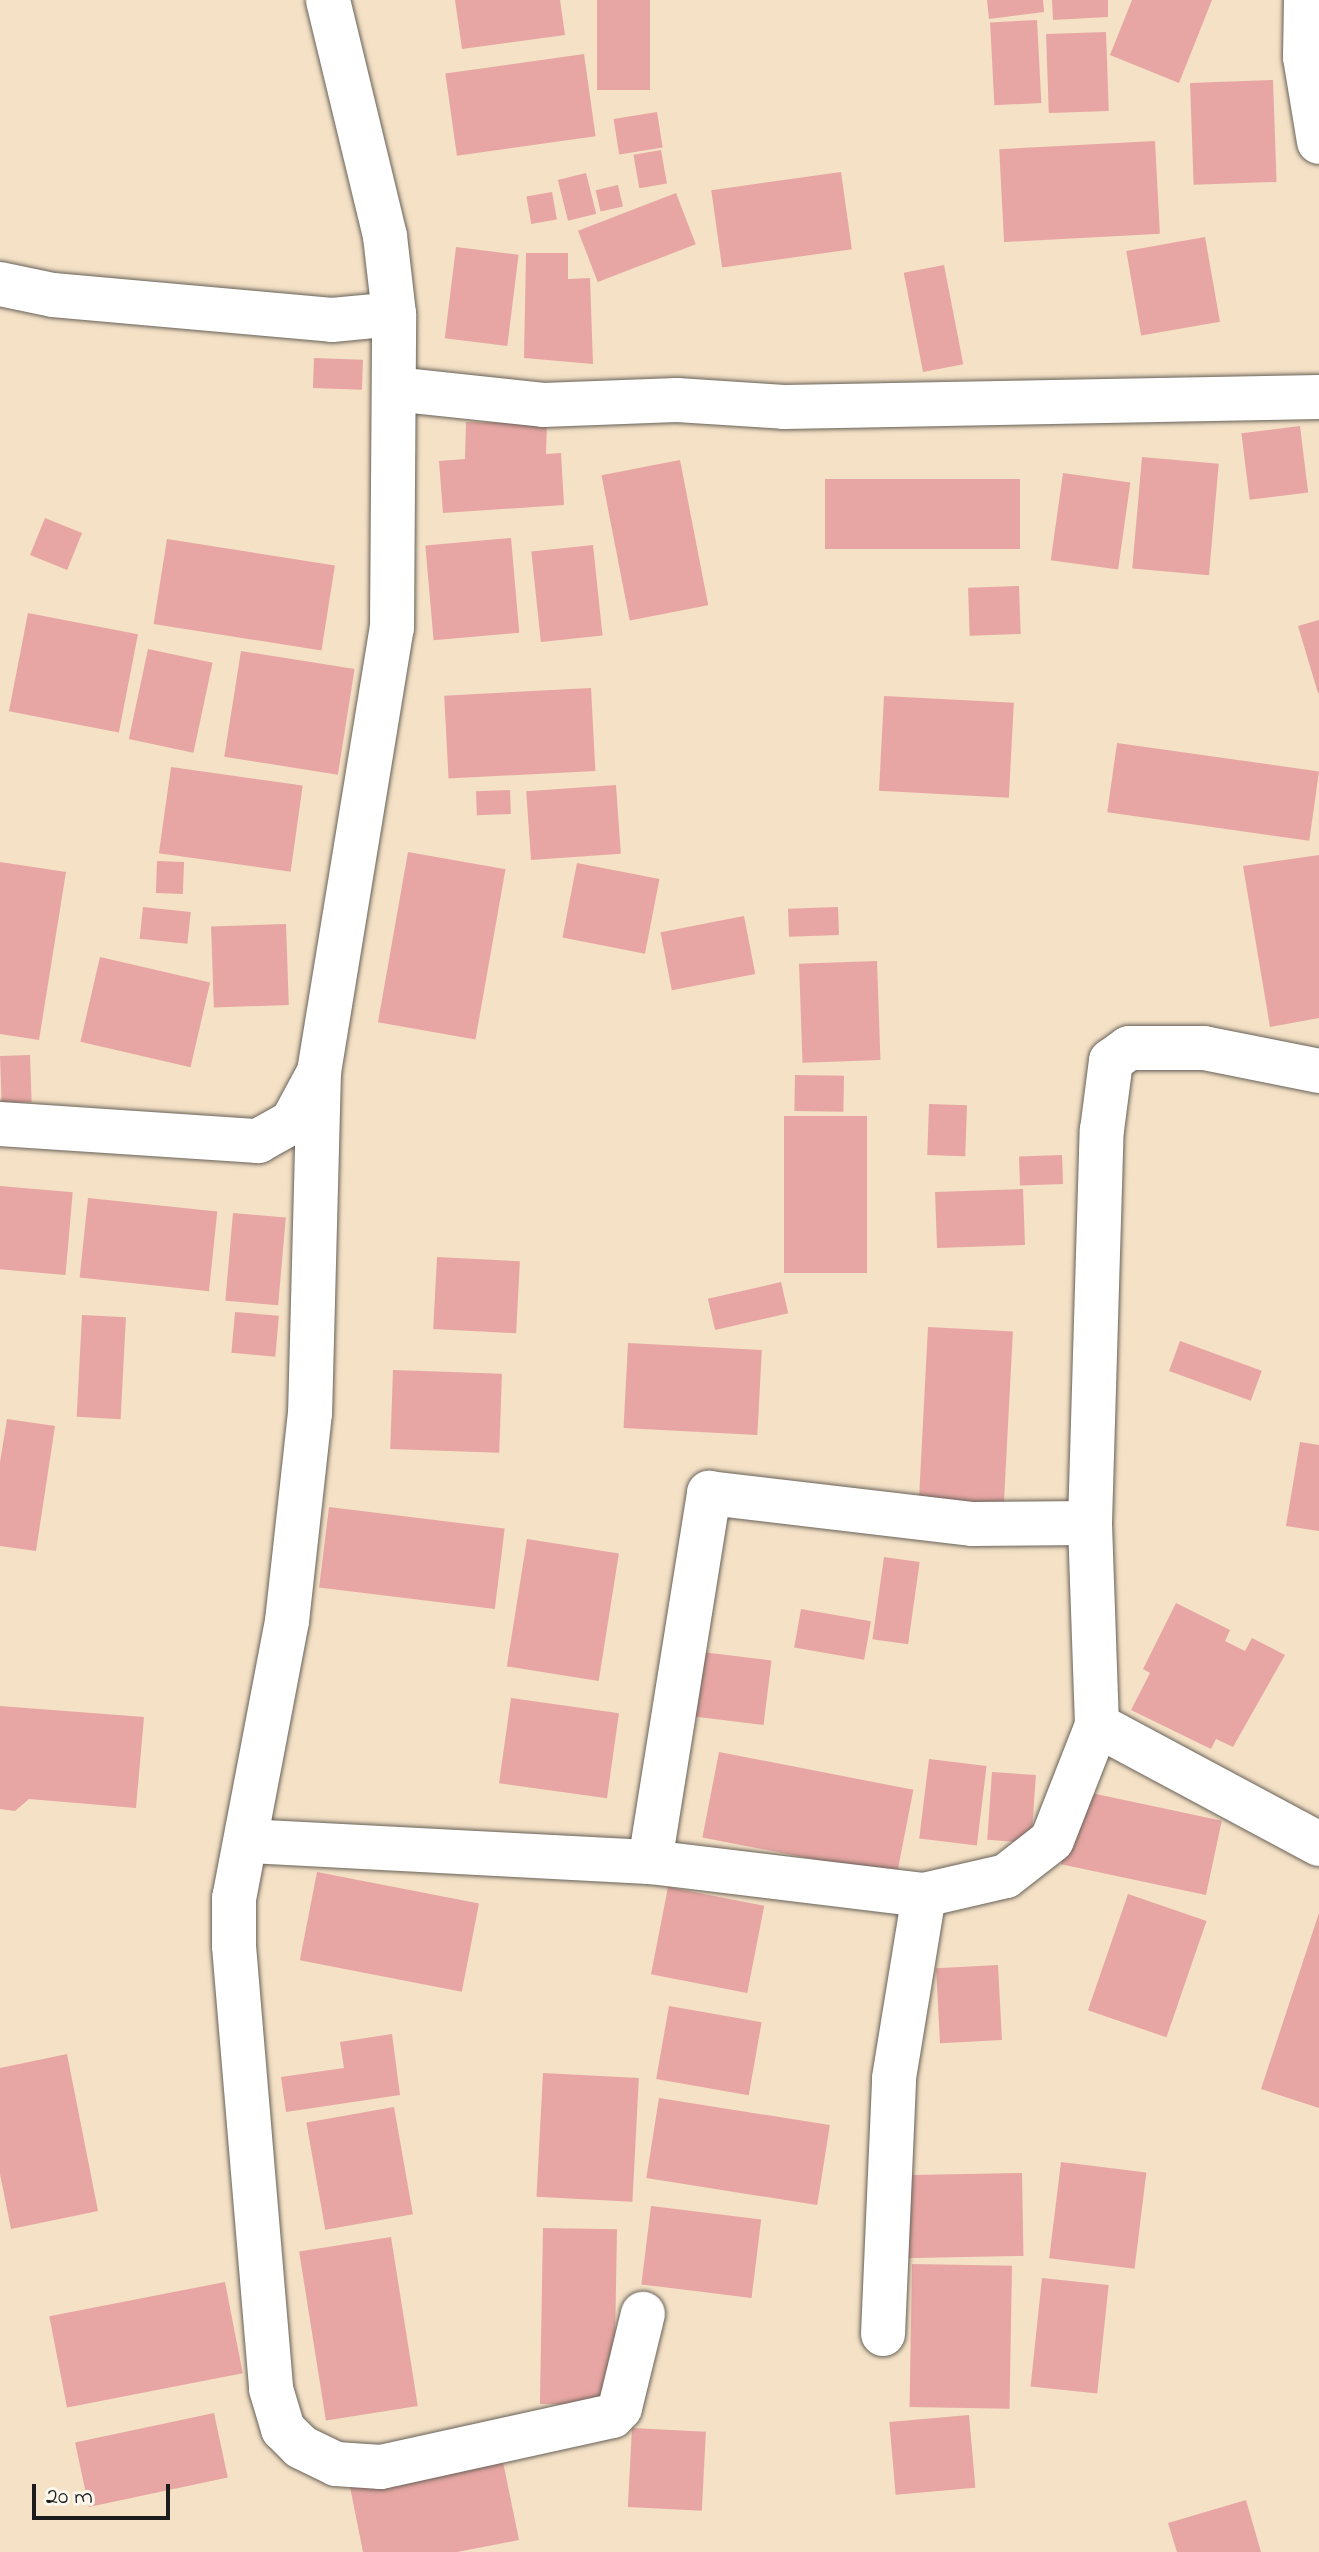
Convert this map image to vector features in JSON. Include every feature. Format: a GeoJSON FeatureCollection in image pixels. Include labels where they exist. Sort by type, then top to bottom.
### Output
{"type":"FeatureCollection","features":[{"type":"Feature","properties":{"kind":"street"},"geometry":{"type":"LineString","coordinates":[[328,0],[385,236],[394,314],[392,628],[319,1072],[310,1413],[287,1621],[248,1841],[234,1898],[234,1946],[271,2389],[283,2429],[301,2447],[336,2464],[381,2467],[612,2416],[620,2408],[643,2314]]}},
{"type":"Feature","properties":{"kind":"street"},"geometry":{"type":"LineString","coordinates":[[1306,0],[1305,57],[1319,142]]}},
{"type":"Feature","properties":{"kind":"street"},"geometry":{"type":"LineString","coordinates":[[0,284],[53,295],[332,320],[394,314]]}},
{"type":"Feature","properties":{"kind":"street"},"geometry":{"type":"LineString","coordinates":[[394,389],[543,405],[677,400],[784,407],[1319,397]]}},
{"type":"Feature","properties":{"kind":"street"},"geometry":{"type":"LineString","coordinates":[[248,1841],[650,1862],[924,1895],[1006,1876],[1052,1840],[1097,1725],[1090,1523],[1102,1130],[1111,1061],[1129,1048],[1204,1048],[1319,1071]]}},
{"type":"Feature","properties":{"kind":"street"},"geometry":{"type":"LineString","coordinates":[[0,1124],[258,1141],[292,1122],[319,1072]]}},
{"type":"Feature","properties":{"kind":"street"},"geometry":{"type":"LineString","coordinates":[[650,1862],[709,1493],[973,1524],[1090,1523]]}},
{"type":"Feature","properties":{"kind":"street"},"geometry":{"type":"LineString","coordinates":[[1097,1725],[1319,1844]]}},
{"type":"Feature","properties":{"kind":"street"},"geometry":{"type":"LineString","coordinates":[[883,2334],[894,2078],[924,1895]]}},
{"type":"Feature","properties":{"kind":"building"},"geometry":{"type":"Polygon","coordinates":[[[455,0],[560,0],[565,35],[462,49],[455,0]]]}},
{"type":"Feature","properties":{"kind":"building"},"geometry":{"type":"Polygon","coordinates":[[[597,0],[650,0],[650,90],[597,90],[597,0]]]}},
{"type":"Feature","properties":{"kind":"building"},"geometry":{"type":"Polygon","coordinates":[[[987,0],[1043,0],[1044,12],[989,19],[987,0]]]}},
{"type":"Feature","properties":{"kind":"building"},"geometry":{"type":"Polygon","coordinates":[[[1052,0],[1108,0],[1108,17],[1053,20],[1052,0]]]}},
{"type":"Feature","properties":{"kind":"building"},"geometry":{"type":"Polygon","coordinates":[[[1132,0],[1212,0],[1179,83],[1110,55],[1132,0]]]}},
{"type":"Feature","properties":{"kind":"building"},"geometry":{"type":"Polygon","coordinates":[[[1037,20],[1041,103],[994,105],[990,22],[1037,20]]]}},
{"type":"Feature","properties":{"kind":"building"},"geometry":{"type":"Polygon","coordinates":[[[1106,32],[1109,111],[1049,113],[1046,34],[1106,32]]]}},
{"type":"Feature","properties":{"kind":"building"},"geometry":{"type":"Polygon","coordinates":[[[584,54],[596,136],[457,156],[445,73],[584,54]]]}},
{"type":"Feature","properties":{"kind":"building"},"geometry":{"type":"Polygon","coordinates":[[[1273,80],[1277,182],[1194,185],[1190,83],[1273,80]]]}},
{"type":"Feature","properties":{"kind":"building"},"geometry":{"type":"Polygon","coordinates":[[[657,112],[663,148],[619,154],[614,119],[657,112]]]}},
{"type":"Feature","properties":{"kind":"building"},"geometry":{"type":"Polygon","coordinates":[[[1155,141],[1160,234],[1004,242],[999,149],[1155,141]]]}},
{"type":"Feature","properties":{"kind":"building"},"geometry":{"type":"Polygon","coordinates":[[[661,150],[667,183],[639,188],[633,155],[661,150]]]}},
{"type":"Feature","properties":{"kind":"building"},"geometry":{"type":"Polygon","coordinates":[[[841,172],[852,249],[722,267],[711,190],[841,172]]]}},
{"type":"Feature","properties":{"kind":"building"},"geometry":{"type":"Polygon","coordinates":[[[586,173],[596,214],[568,221],[558,180],[586,173]]]}},
{"type":"Feature","properties":{"kind":"building"},"geometry":{"type":"Polygon","coordinates":[[[618,185],[623,206],[601,212],[596,190],[618,185]]]}},
{"type":"Feature","properties":{"kind":"building"},"geometry":{"type":"Polygon","coordinates":[[[552,192],[557,220],[531,224],[526,197],[552,192]]]}},
{"type":"Feature","properties":{"kind":"building"},"geometry":{"type":"Polygon","coordinates":[[[676,193],[696,244],[598,282],[578,231],[676,193]]]}},
{"type":"Feature","properties":{"kind":"building"},"geometry":{"type":"Polygon","coordinates":[[[1205,237],[1220,322],[1141,336],[1126,251],[1205,237]]]}},
{"type":"Feature","properties":{"kind":"building"},"geometry":{"type":"Polygon","coordinates":[[[456,247],[519,255],[507,346],[445,338],[456,247]]]}},
{"type":"Feature","properties":{"kind":"building"},"geometry":{"type":"Polygon","coordinates":[[[526,253],[568,253],[568,279],[590,278],[593,364],[524,358],[526,253]]]}},
{"type":"Feature","properties":{"kind":"building"},"geometry":{"type":"Polygon","coordinates":[[[944,265],[963,364],[923,372],[904,273],[944,265]]]}},
{"type":"Feature","properties":{"kind":"building"},"geometry":{"type":"Polygon","coordinates":[[[314,358],[363,360],[362,390],[313,388],[314,358]]]}},
{"type":"Feature","properties":{"kind":"building"},"geometry":{"type":"Polygon","coordinates":[[[466,422],[547,424],[546,454],[561,453],[564,505],[443,513],[439,461],[465,459],[466,422]]]}},
{"type":"Feature","properties":{"kind":"building"},"geometry":{"type":"Polygon","coordinates":[[[1300,426],[1308,493],[1250,500],[1241,433],[1300,426]]]}},
{"type":"Feature","properties":{"kind":"building"},"geometry":{"type":"Polygon","coordinates":[[[1142,457],[1219,464],[1209,575],[1132,569],[1142,457]]]}},
{"type":"Feature","properties":{"kind":"building"},"geometry":{"type":"Polygon","coordinates":[[[680,460],[708,605],[630,621],[601,475],[680,460]]]}},
{"type":"Feature","properties":{"kind":"building"},"geometry":{"type":"Polygon","coordinates":[[[1063,473],[1130,482],[1118,570],[1051,560],[1063,473]]]}},
{"type":"Feature","properties":{"kind":"building"},"geometry":{"type":"Polygon","coordinates":[[[825,479],[1020,479],[1020,549],[825,549],[825,479]]]}},
{"type":"Feature","properties":{"kind":"building"},"geometry":{"type":"Polygon","coordinates":[[[45,518],[82,533],[67,570],[30,555],[45,518]]]}},
{"type":"Feature","properties":{"kind":"building"},"geometry":{"type":"Polygon","coordinates":[[[511,538],[519,633],[434,640],[425,545],[511,538]]]}},
{"type":"Feature","properties":{"kind":"building"},"geometry":{"type":"Polygon","coordinates":[[[167,539],[335,566],[321,651],[154,624],[167,539]]]}},
{"type":"Feature","properties":{"kind":"building"},"geometry":{"type":"Polygon","coordinates":[[[593,545],[603,636],[541,642],[531,551],[593,545]]]}},
{"type":"Feature","properties":{"kind":"building"},"geometry":{"type":"Polygon","coordinates":[[[1019,586],[1021,634],[970,636],[968,588],[1019,586]]]}},
{"type":"Feature","properties":{"kind":"building"},"geometry":{"type":"Polygon","coordinates":[[[28,613],[138,634],[119,733],[9,711],[28,613]]]}},
{"type":"Feature","properties":{"kind":"building"},"geometry":{"type":"Polygon","coordinates":[[[1319,620],[1319,693],[1318,693],[1298,626],[1319,620]]]}},
{"type":"Feature","properties":{"kind":"building"},"geometry":{"type":"Polygon","coordinates":[[[148,649],[213,663],[193,753],[129,739],[148,649]]]}},
{"type":"Feature","properties":{"kind":"building"},"geometry":{"type":"Polygon","coordinates":[[[241,651],[355,669],[338,775],[224,757],[241,651]]]}},
{"type":"Feature","properties":{"kind":"building"},"geometry":{"type":"Polygon","coordinates":[[[591,688],[595,771],[449,779],[444,696],[591,688]]]}},
{"type":"Feature","properties":{"kind":"building"},"geometry":{"type":"Polygon","coordinates":[[[884,696],[1014,703],[1009,798],[879,791],[884,696]]]}},
{"type":"Feature","properties":{"kind":"building"},"geometry":{"type":"Polygon","coordinates":[[[1117,743],[1319,771],[1309,841],[1107,812],[1117,743]]]}},
{"type":"Feature","properties":{"kind":"building"},"geometry":{"type":"Polygon","coordinates":[[[171,767],[303,786],[291,872],[159,853],[171,767]]]}},
{"type":"Feature","properties":{"kind":"building"},"geometry":{"type":"Polygon","coordinates":[[[616,785],[621,854],[531,860],[526,791],[616,785]]]}},
{"type":"Feature","properties":{"kind":"building"},"geometry":{"type":"Polygon","coordinates":[[[510,790],[511,814],[477,815],[476,791],[510,790]]]}},
{"type":"Feature","properties":{"kind":"building"},"geometry":{"type":"Polygon","coordinates":[[[408,852],[505,869],[475,1040],[378,1022],[408,852]]]}},
{"type":"Feature","properties":{"kind":"building"},"geometry":{"type":"Polygon","coordinates":[[[1319,855],[1319,1018],[1270,1027],[1243,866],[1319,855]]]}},
{"type":"Feature","properties":{"kind":"building"},"geometry":{"type":"Polygon","coordinates":[[[157,861],[184,862],[183,894],[156,893],[157,861]]]}},
{"type":"Feature","properties":{"kind":"building"},"geometry":{"type":"Polygon","coordinates":[[[0,862],[66,872],[39,1040],[0,1034],[0,862]]]}},
{"type":"Feature","properties":{"kind":"building"},"geometry":{"type":"Polygon","coordinates":[[[577,863],[659,879],[645,954],[562,938],[577,863]]]}},
{"type":"Feature","properties":{"kind":"building"},"geometry":{"type":"Polygon","coordinates":[[[143,907],[191,912],[187,944],[140,939],[143,907]]]}},
{"type":"Feature","properties":{"kind":"building"},"geometry":{"type":"Polygon","coordinates":[[[838,907],[839,935],[789,937],[788,909],[838,907]]]}},
{"type":"Feature","properties":{"kind":"building"},"geometry":{"type":"Polygon","coordinates":[[[744,916],[755,974],[672,990],[661,932],[744,916]]]}},
{"type":"Feature","properties":{"kind":"building"},"geometry":{"type":"Polygon","coordinates":[[[286,924],[289,1005],[214,1008],[211,927],[286,924]]]}},
{"type":"Feature","properties":{"kind":"building"},"geometry":{"type":"Polygon","coordinates":[[[100,957],[210,982],[191,1067],[80,1042],[100,957]]]}},
{"type":"Feature","properties":{"kind":"building"},"geometry":{"type":"Polygon","coordinates":[[[877,961],[880,1060],[803,1063],[799,964],[877,961]]]}},
{"type":"Feature","properties":{"kind":"building"},"geometry":{"type":"Polygon","coordinates":[[[30,1055],[32,1102],[2,1103],[0,1056],[30,1055]]]}},
{"type":"Feature","properties":{"kind":"building"},"geometry":{"type":"Polygon","coordinates":[[[795,1075],[844,1076],[843,1112],[794,1111],[795,1075]]]}},
{"type":"Feature","properties":{"kind":"building"},"geometry":{"type":"Polygon","coordinates":[[[929,1104],[967,1105],[965,1156],[927,1155],[929,1104]]]}},
{"type":"Feature","properties":{"kind":"building"},"geometry":{"type":"Polygon","coordinates":[[[784,1116],[867,1116],[867,1273],[784,1273],[784,1116]]]}},
{"type":"Feature","properties":{"kind":"building"},"geometry":{"type":"Polygon","coordinates":[[[1062,1155],[1063,1184],[1020,1185],[1019,1157],[1062,1155]]]}},
{"type":"Feature","properties":{"kind":"building"},"geometry":{"type":"Polygon","coordinates":[[[0,1186],[73,1192],[65,1275],[0,1269],[0,1186]]]}},
{"type":"Feature","properties":{"kind":"building"},"geometry":{"type":"Polygon","coordinates":[[[1023,1189],[1025,1245],[937,1248],[935,1192],[1023,1189]]]}},
{"type":"Feature","properties":{"kind":"building"},"geometry":{"type":"Polygon","coordinates":[[[88,1198],[217,1212],[209,1291],[80,1278],[88,1198]]]}},
{"type":"Feature","properties":{"kind":"building"},"geometry":{"type":"Polygon","coordinates":[[[233,1213],[286,1218],[278,1305],[225,1301],[233,1213]]]}},
{"type":"Feature","properties":{"kind":"building"},"geometry":{"type":"Polygon","coordinates":[[[437,1257],[520,1261],[516,1333],[433,1329],[437,1257]]]}},
{"type":"Feature","properties":{"kind":"building"},"geometry":{"type":"Polygon","coordinates":[[[781,1282],[788,1313],[715,1330],[708,1299],[781,1282]]]}},
{"type":"Feature","properties":{"kind":"building"},"geometry":{"type":"Polygon","coordinates":[[[235,1312],[279,1316],[275,1357],[231,1353],[235,1312]]]}},
{"type":"Feature","properties":{"kind":"building"},"geometry":{"type":"Polygon","coordinates":[[[82,1315],[126,1317],[121,1419],[77,1417],[82,1315]]]}},
{"type":"Feature","properties":{"kind":"building"},"geometry":{"type":"Polygon","coordinates":[[[928,1327],[1013,1331],[1004,1505],[919,1501],[928,1327]]]}},
{"type":"Feature","properties":{"kind":"building"},"geometry":{"type":"Polygon","coordinates":[[[1180,1341],[1262,1371],[1251,1401],[1169,1371],[1180,1341]]]}},
{"type":"Feature","properties":{"kind":"building"},"geometry":{"type":"Polygon","coordinates":[[[628,1343],[762,1350],[757,1435],[624,1428],[628,1343]]]}},
{"type":"Feature","properties":{"kind":"building"},"geometry":{"type":"Polygon","coordinates":[[[393,1370],[502,1374],[499,1453],[390,1449],[393,1370]]]}},
{"type":"Feature","properties":{"kind":"building"},"geometry":{"type":"Polygon","coordinates":[[[7,1419],[55,1426],[36,1551],[0,1546],[0,1462],[7,1419]]]}},
{"type":"Feature","properties":{"kind":"building"},"geometry":{"type":"Polygon","coordinates":[[[1300,1442],[1319,1445],[1319,1531],[1286,1526],[1300,1442]]]}},
{"type":"Feature","properties":{"kind":"building"},"geometry":{"type":"Polygon","coordinates":[[[329,1507],[505,1529],[495,1609],[319,1587],[329,1507]]]}},
{"type":"Feature","properties":{"kind":"building"},"geometry":{"type":"Polygon","coordinates":[[[527,1539],[619,1554],[599,1681],[507,1666],[527,1539]]]}},
{"type":"Feature","properties":{"kind":"building"},"geometry":{"type":"Polygon","coordinates":[[[884,1557],[920,1562],[908,1644],[872,1639],[884,1557]]]}},
{"type":"Feature","properties":{"kind":"building"},"geometry":{"type":"Polygon","coordinates":[[[1176,1603],[1230,1630],[1225,1641],[1245,1651],[1252,1638],[1285,1655],[1233,1747],[1216,1739],[1211,1749],[1131,1710],[1150,1673],[1143,1669],[1176,1603]]]}},
{"type":"Feature","properties":{"kind":"building"},"geometry":{"type":"Polygon","coordinates":[[[801,1609],[871,1621],[864,1660],[794,1647],[801,1609]]]}},
{"type":"Feature","properties":{"kind":"building"},"geometry":{"type":"Polygon","coordinates":[[[702,1652],[771,1661],[764,1725],[694,1717],[702,1652]]]}},
{"type":"Feature","properties":{"kind":"building"},"geometry":{"type":"Polygon","coordinates":[[[511,1698],[619,1713],[607,1798],[499,1783],[511,1698]]]}},
{"type":"Feature","properties":{"kind":"building"},"geometry":{"type":"Polygon","coordinates":[[[0,1706],[144,1717],[136,1808],[29,1799],[15,1811],[0,1809],[0,1706]]]}},
{"type":"Feature","properties":{"kind":"building"},"geometry":{"type":"Polygon","coordinates":[[[719,1752],[913,1790],[897,1875],[702,1837],[719,1752]]]}},
{"type":"Feature","properties":{"kind":"building"},"geometry":{"type":"Polygon","coordinates":[[[929,1759],[987,1766],[977,1845],[919,1838],[929,1759]]]}},
{"type":"Feature","properties":{"kind":"building"},"geometry":{"type":"Polygon","coordinates":[[[992,1772],[1036,1775],[1031,1843],[987,1840],[992,1772]]]}},
{"type":"Feature","properties":{"kind":"building"},"geometry":{"type":"Polygon","coordinates":[[[1077,1790],[1222,1821],[1206,1895],[1061,1864],[1077,1790]]]}},
{"type":"Feature","properties":{"kind":"building"},"geometry":{"type":"Polygon","coordinates":[[[317,1872],[479,1903],[462,1992],[300,1960],[317,1872]]]}},
{"type":"Feature","properties":{"kind":"building"},"geometry":{"type":"Polygon","coordinates":[[[668,1887],[764,1906],[747,1993],[651,1974],[668,1887]]]}},
{"type":"Feature","properties":{"kind":"building"},"geometry":{"type":"Polygon","coordinates":[[[1128,1894],[1206,1921],[1166,2037],[1088,2010],[1128,1894]]]}},
{"type":"Feature","properties":{"kind":"building"},"geometry":{"type":"Polygon","coordinates":[[[1319,1913],[1319,2108],[1261,2089],[1319,1913]]]}},
{"type":"Feature","properties":{"kind":"building"},"geometry":{"type":"Polygon","coordinates":[[[998,1965],[1002,2040],[940,2043],[936,1968],[998,1965]]]}},
{"type":"Feature","properties":{"kind":"building"},"geometry":{"type":"Polygon","coordinates":[[[669,2006],[762,2022],[749,2095],[656,2079],[669,2006]]]}},
{"type":"Feature","properties":{"kind":"building"},"geometry":{"type":"Polygon","coordinates":[[[392,2034],[400,2095],[286,2112],[281,2077],[344,2068],[340,2042],[392,2034]]]}},
{"type":"Feature","properties":{"kind":"building"},"geometry":{"type":"Polygon","coordinates":[[[67,2054],[98,2211],[11,2229],[0,2174],[0,2068],[67,2054]]]}},
{"type":"Feature","properties":{"kind":"building"},"geometry":{"type":"Polygon","coordinates":[[[543,2073],[639,2078],[632,2202],[537,2197],[543,2073]]]}},
{"type":"Feature","properties":{"kind":"building"},"geometry":{"type":"Polygon","coordinates":[[[659,2098],[830,2125],[817,2205],[646,2178],[659,2098]]]}},
{"type":"Feature","properties":{"kind":"building"},"geometry":{"type":"Polygon","coordinates":[[[394,2107],[413,2214],[325,2230],[306,2122],[394,2107]]]}},
{"type":"Feature","properties":{"kind":"building"},"geometry":{"type":"Polygon","coordinates":[[[1061,2162],[1146,2172],[1135,2269],[1049,2258],[1061,2162]]]}},
{"type":"Feature","properties":{"kind":"building"},"geometry":{"type":"Polygon","coordinates":[[[1022,2173],[1023,2256],[900,2258],[899,2175],[1022,2173]]]}},
{"type":"Feature","properties":{"kind":"building"},"geometry":{"type":"Polygon","coordinates":[[[651,2206],[761,2220],[752,2298],[641,2284],[651,2206]]]}},
{"type":"Feature","properties":{"kind":"building"},"geometry":{"type":"Polygon","coordinates":[[[543,2228],[617,2229],[614,2405],[540,2404],[543,2228]]]}},
{"type":"Feature","properties":{"kind":"building"},"geometry":{"type":"Polygon","coordinates":[[[391,2237],[418,2406],[326,2420],[299,2252],[391,2237]]]}},
{"type":"Feature","properties":{"kind":"building"},"geometry":{"type":"Polygon","coordinates":[[[912,2264],[1012,2266],[1009,2409],[910,2407],[912,2264]]]}},
{"type":"Feature","properties":{"kind":"building"},"geometry":{"type":"Polygon","coordinates":[[[1042,2278],[1109,2285],[1097,2393],[1031,2386],[1042,2278]]]}},
{"type":"Feature","properties":{"kind":"building"},"geometry":{"type":"Polygon","coordinates":[[[225,2282],[243,2373],[67,2407],[49,2316],[225,2282]]]}},
{"type":"Feature","properties":{"kind":"building"},"geometry":{"type":"Polygon","coordinates":[[[214,2413],[228,2478],[89,2507],[75,2443],[214,2413]]]}},
{"type":"Feature","properties":{"kind":"building"},"geometry":{"type":"Polygon","coordinates":[[[969,2415],[975,2488],[896,2495],[889,2422],[969,2415]]]}},
{"type":"Feature","properties":{"kind":"building"},"geometry":{"type":"Polygon","coordinates":[[[632,2428],[706,2432],[702,2511],[628,2507],[632,2428]]]}},
{"type":"Feature","properties":{"kind":"building"},"geometry":{"type":"Polygon","coordinates":[[[501,2452],[519,2540],[457,2552],[363,2552],[349,2482],[501,2452]]]}},
{"type":"Feature","properties":{"kind":"building"},"geometry":{"type":"Polygon","coordinates":[[[1246,2500],[1261,2552],[1177,2552],[1168,2523],[1246,2500]]]}}]}
